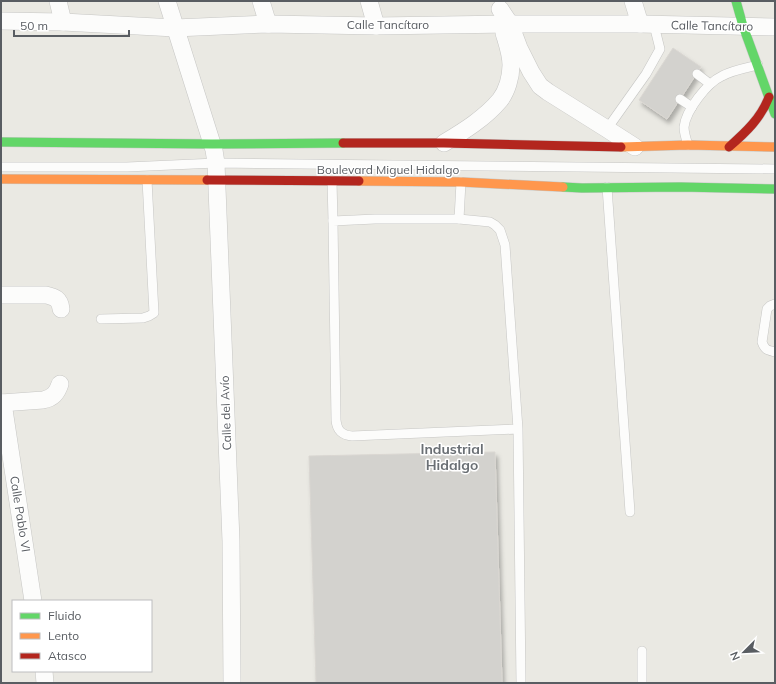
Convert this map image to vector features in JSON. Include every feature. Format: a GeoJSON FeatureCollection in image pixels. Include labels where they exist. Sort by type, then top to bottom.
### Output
{"type":"FeatureCollection","features":[{"type":"Feature","properties":{"kind":"main road"},"geometry":{"type":"LineString","coordinates":[[736,1],[743,26],[775,114]]}},
{"type":"Feature","properties":{"kind":"main road"},"geometry":{"type":"LineString","coordinates":[[729,146],[754,124],[766,105],[769,97]]}},
{"type":"Feature","properties":{"kind":"main road"},"geometry":{"type":"LineString","coordinates":[[1,142],[214,152],[444,143],[634,147],[688,145],[775,147]]}},
{"type":"Feature","properties":{"kind":"main road","name":"Boulevard Miguel Hidalgo"},"geometry":{"type":"LineString","coordinates":[[1,179],[461,182],[582,188],[680,187],[775,189]]}},
{"type":"Feature","properties":{"kind":"street"},"geometry":{"type":"LineString","coordinates":[[58,1],[63,22]]}},
{"type":"Feature","properties":{"kind":"street","name":"Calle del Avío"},"geometry":{"type":"LineString","coordinates":[[167,1],[214,152],[217,181],[230,541],[232,683]]}},
{"type":"Feature","properties":{"kind":"street"},"geometry":{"type":"LineString","coordinates":[[261,1],[268,24]]}},
{"type":"Feature","properties":{"kind":"street"},"geometry":{"type":"LineString","coordinates":[[369,1],[376,26]]}},
{"type":"Feature","properties":{"kind":"street"},"geometry":{"type":"LineString","coordinates":[[633,1],[647,24]]}},
{"type":"Feature","properties":{"kind":"street"},"geometry":{"type":"LineString","coordinates":[[502,15],[531,72],[540,86],[634,147]]}},
{"type":"Feature","properties":{"kind":"street"},"geometry":{"type":"LineString","coordinates":[[444,143],[472,125],[500,100],[505,91],[509,81],[511,66],[502,15]]}},
{"type":"Feature","properties":{"kind":"street","name":"Calle Tancítaro"},"geometry":{"type":"LineString","coordinates":[[1,21],[63,22],[175,28],[268,24],[376,26],[502,15],[647,24],[775,27]]}},
{"type":"Feature","properties":{"kind":"street"},"geometry":{"type":"LineString","coordinates":[[1,295],[53,296],[60,303],[61,309]]}},
{"type":"Feature","properties":{"kind":"street"},"geometry":{"type":"LineString","coordinates":[[2,403],[49,399],[58,392],[60,384]]}},
{"type":"Feature","properties":{"kind":"street","name":"Calle Pablo VI"},"geometry":{"type":"LineString","coordinates":[[2,403],[33,600]]}},
{"type":"Feature","properties":{"kind":"street"},"geometry":{"type":"LineString","coordinates":[[44,672],[46,683]]}},
{"type":"Feature","properties":{"kind":"lane"},"geometry":{"type":"LineString","coordinates":[[607,129],[649,77],[664,51],[647,24]]}},
{"type":"Feature","properties":{"kind":"lane"},"geometry":{"type":"LineString","coordinates":[[688,145],[684,127],[686,118],[692,107],[710,84],[721,76],[732,71],[758,65]]}},
{"type":"Feature","properties":{"kind":"lane"},"geometry":{"type":"LineString","coordinates":[[697,74],[710,84]]}},
{"type":"Feature","properties":{"kind":"lane"},"geometry":{"type":"LineString","coordinates":[[680,99],[692,107]]}},
{"type":"Feature","properties":{"kind":"lane"},"geometry":{"type":"LineString","coordinates":[[1,149],[214,152],[775,169]]}},
{"type":"Feature","properties":{"kind":"lane"},"geometry":{"type":"LineString","coordinates":[[1,167],[127,167],[214,152],[527,150],[775,155]]}},
{"type":"Feature","properties":{"kind":"lane"},"geometry":{"type":"LineString","coordinates":[[101,319],[143,318],[154,313],[147,180]]}},
{"type":"Feature","properties":{"kind":"lane"},"geometry":{"type":"LineString","coordinates":[[332,182],[334,221],[337,427],[345,435],[352,436],[518,429]]}},
{"type":"Feature","properties":{"kind":"lane"},"geometry":{"type":"LineString","coordinates":[[459,219],[461,182]]}},
{"type":"Feature","properties":{"kind":"lane"},"geometry":{"type":"LineString","coordinates":[[607,187],[630,512]]}},
{"type":"Feature","properties":{"kind":"lane"},"geometry":{"type":"LineString","coordinates":[[334,221],[374,219],[459,219],[490,222],[500,230],[505,245],[518,429],[521,683]]}},
{"type":"Feature","properties":{"kind":"lane"},"geometry":{"type":"LineString","coordinates":[[775,304],[767,309],[762,342],[768,351],[775,352]]}},
{"type":"Feature","properties":{"kind":"lane"},"geometry":{"type":"LineString","coordinates":[[642,651],[642,683]]}},
{"type":"Feature","properties":{"kind":"building"},"geometry":{"type":"Polygon","coordinates":[[[673,48],[701,67],[667,119],[639,100],[673,48]]]}},
{"type":"Feature","properties":{"kind":"building"},"geometry":{"type":"Polygon","coordinates":[[[495,452],[502,683],[316,683],[309,456],[495,452]]]}},
{"type":"Feature","properties":{"kind":"traffic: fast"},"geometry":{"type":"LineString","coordinates":[[736,1],[743,26],[775,114]]}},
{"type":"Feature","properties":{"kind":"traffic: fast"},"geometry":{"type":"LineString","coordinates":[[1,142],[212,144],[343,143]]}},
{"type":"Feature","properties":{"kind":"traffic: fast"},"geometry":{"type":"LineString","coordinates":[[563,187],[775,189]]}},
{"type":"Feature","properties":{"kind":"traffic: slow"},"geometry":{"type":"LineString","coordinates":[[621,147],[688,145],[775,147]]}},
{"type":"Feature","properties":{"kind":"traffic: slow"},"geometry":{"type":"LineString","coordinates":[[1,179],[207,180]]}},
{"type":"Feature","properties":{"kind":"traffic: slow"},"geometry":{"type":"LineString","coordinates":[[359,181],[461,182],[563,187]]}},
{"type":"Feature","properties":{"kind":"traffic: jam"},"geometry":{"type":"LineString","coordinates":[[729,147],[747,130],[762,112],[769,97]]}},
{"type":"Feature","properties":{"kind":"traffic: jam"},"geometry":{"type":"LineString","coordinates":[[343,143],[444,143],[621,147]]}},
{"type":"Feature","properties":{"kind":"traffic: jam"},"geometry":{"type":"LineString","coordinates":[[207,180],[359,181]]}},
{"type":"Feature","properties":{"kind":"district","name":"Industrial Hidalgo"},"geometry":{"type":"Point","coordinates":[452,458]}}]}
